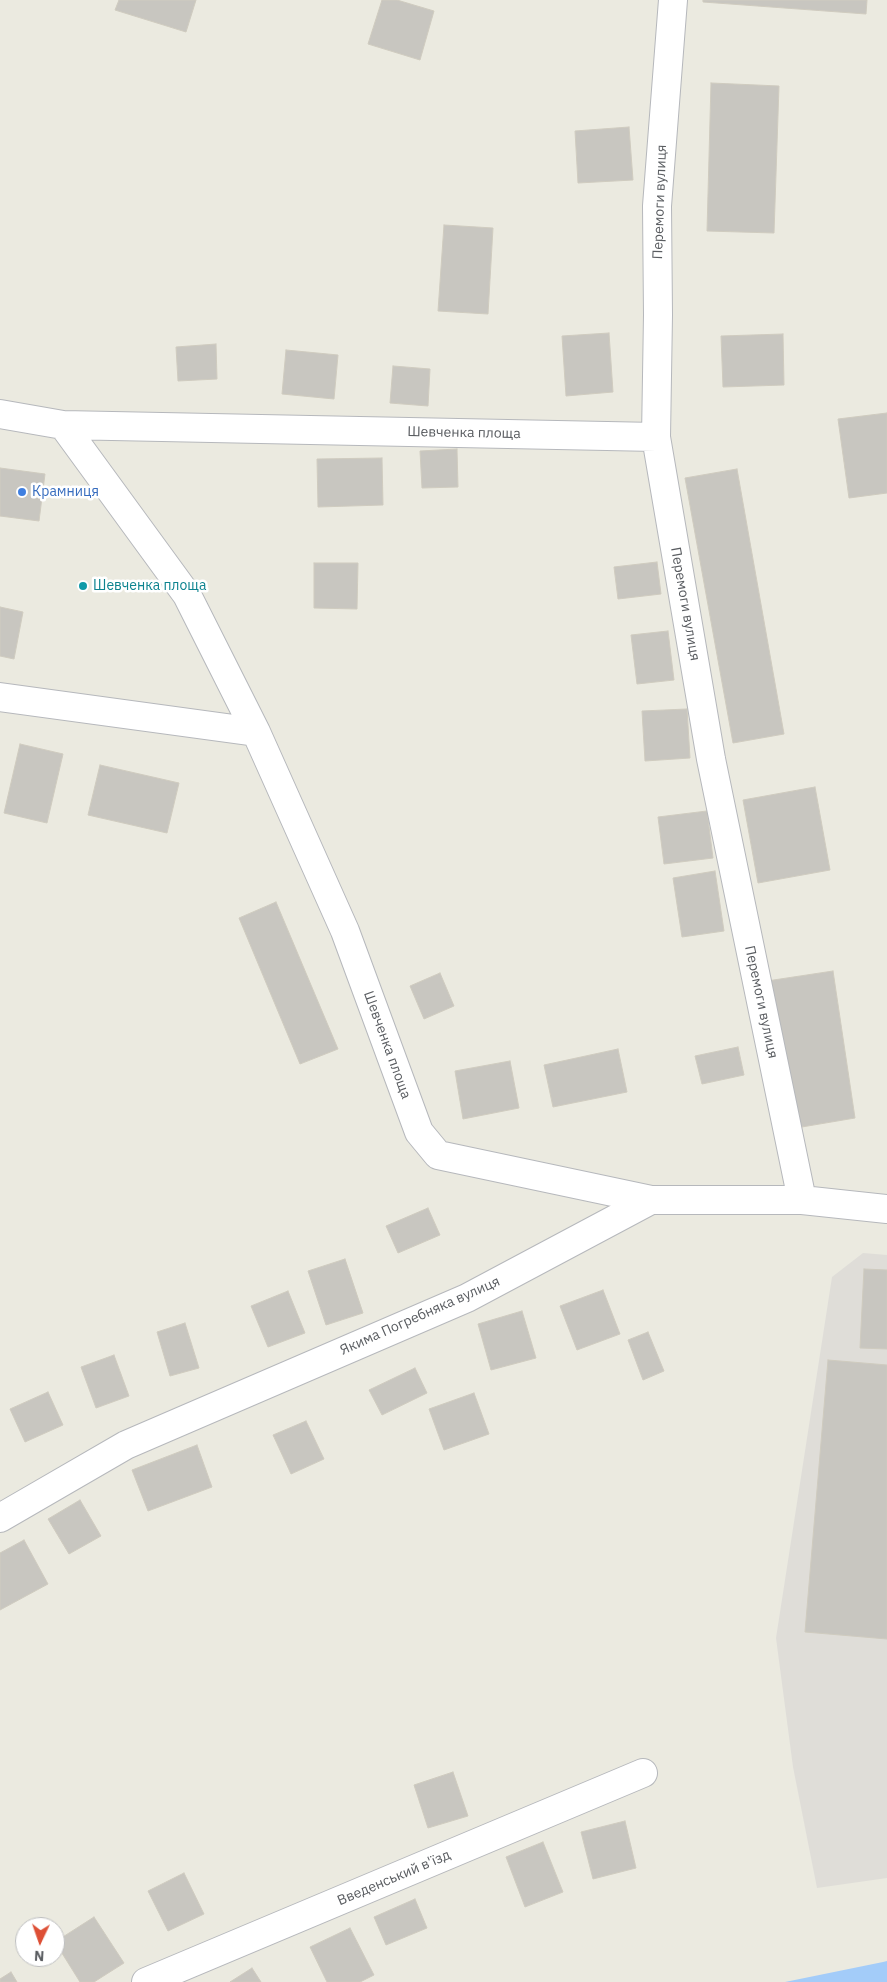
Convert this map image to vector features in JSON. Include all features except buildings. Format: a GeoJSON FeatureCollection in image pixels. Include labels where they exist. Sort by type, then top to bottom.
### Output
{"type":"FeatureCollection","features":[{"type":"Feature","properties":{"kind":"street","name":"Перемоги вулиця"},"geometry":{"type":"LineString","coordinates":[[673,0],[657,206],[656,437],[711,759],[802,1200]]}},
{"type":"Feature","properties":{"kind":"street","name":"Шевченка площа"},"geometry":{"type":"LineString","coordinates":[[0,414],[63,425],[656,437]]}},
{"type":"Feature","properties":{"kind":"street","name":"Шевченка площа"},"geometry":{"type":"LineString","coordinates":[[63,425],[187,595],[256,732],[345,931],[419,1132],[438,1155],[651,1200]]}},
{"type":"Feature","properties":{"kind":"street"},"geometry":{"type":"LineString","coordinates":[[0,696],[256,732]]}},
{"type":"Feature","properties":{"kind":"street","name":"Якима Погребняка вулиця"},"geometry":{"type":"LineString","coordinates":[[0,1518],[126,1445],[467,1298],[651,1200],[802,1200],[887,1209]]}},
{"type":"Feature","properties":{"kind":"street","name":"Введенський в'їзд"},"geometry":{"type":"LineString","coordinates":[[146,1982],[643,1773]]}},
{"type":"Feature","properties":{"kind":"shaded area"},"geometry":{"type":"Polygon","coordinates":[[[863,1253],[887,1255],[887,1878],[817,1888],[793,1767],[776,1638],[832,1277],[863,1253]]]}},
{"type":"Feature","properties":{"kind":"water"},"geometry":{"type":"Polygon","coordinates":[[[887,1961],[887,1982],[785,1982],[883,1962],[887,1961]]]}},
{"type":"Feature","properties":{"kind":"place","name":"Крамниця"},"geometry":{"type":"Point","coordinates":[22,492]}},
{"type":"Feature","properties":{"kind":"place","name":"Шевченка площа"},"geometry":{"type":"Point","coordinates":[83,586]}}]}
